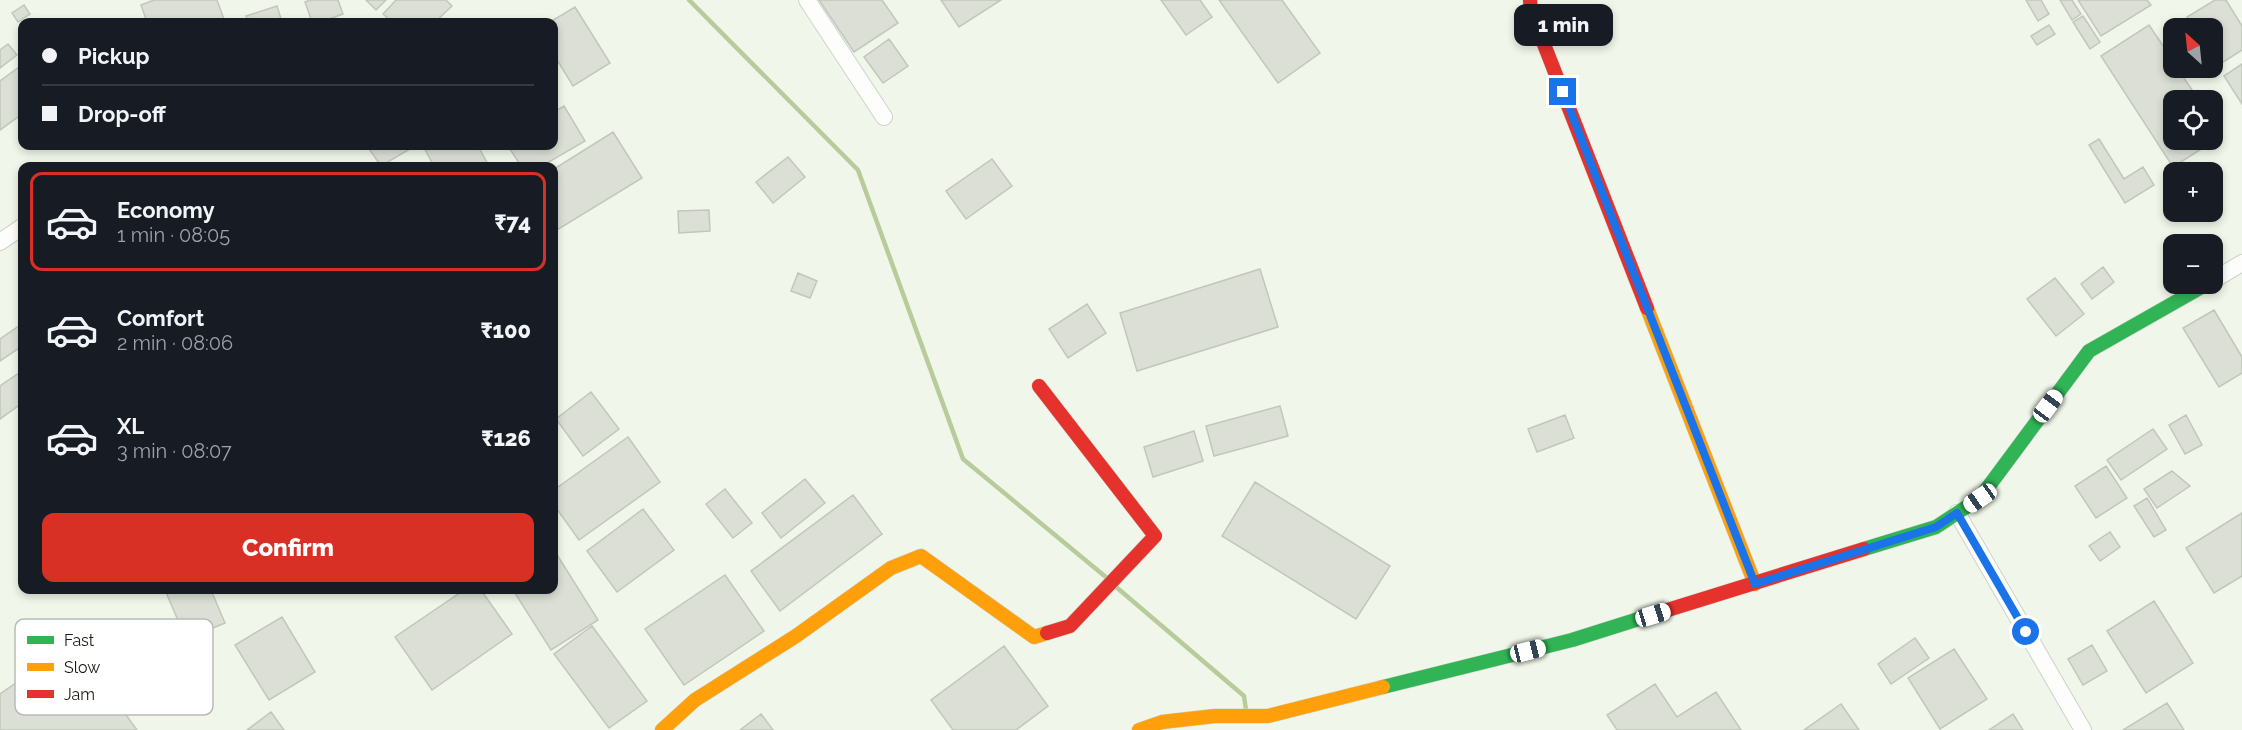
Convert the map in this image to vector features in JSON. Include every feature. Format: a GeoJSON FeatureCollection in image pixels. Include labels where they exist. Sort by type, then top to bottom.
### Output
{"type":"FeatureCollection","features":[{"type":"Feature","properties":{"kind":"street"},"geometry":{"type":"LineString","coordinates":[[807,0],[884,117]]}},
{"type":"Feature","properties":{"kind":"street"},"geometry":{"type":"LineString","coordinates":[[1530,0],[1531,11],[1755,584]]}},
{"type":"Feature","properties":{"kind":"street"},"geometry":{"type":"LineString","coordinates":[[0,242],[18,230]]}},
{"type":"Feature","properties":{"kind":"street"},"geometry":{"type":"LineString","coordinates":[[2223,274],[2242,263]]}},
{"type":"Feature","properties":{"kind":"street"},"geometry":{"type":"LineString","coordinates":[[1139,730],[1162,722],[1215,716],[1268,716],[1572,640],[1936,527],[1980,498],[2089,351],[2190,294]]}},
{"type":"Feature","properties":{"kind":"street"},"geometry":{"type":"LineString","coordinates":[[662,730],[695,700],[796,636],[891,568],[921,556],[1034,637],[1070,626],[1155,536],[1039,386]]}},
{"type":"Feature","properties":{"kind":"street"},"geometry":{"type":"LineString","coordinates":[[1957,513],[2083,730]]}},
{"type":"Feature","properties":{"kind":"building"},"geometry":{"type":"Polygon","coordinates":[[[154,0],[217,0],[224,18],[146,18],[141,5],[154,0]]]}},
{"type":"Feature","properties":{"kind":"building"},"geometry":{"type":"Polygon","coordinates":[[[338,0],[343,14],[332,18],[311,18],[305,2],[338,0]]]}},
{"type":"Feature","properties":{"kind":"building"},"geometry":{"type":"Polygon","coordinates":[[[366,0],[386,0],[376,10],[366,0]]]}},
{"type":"Feature","properties":{"kind":"building"},"geometry":{"type":"Polygon","coordinates":[[[396,0],[446,0],[452,6],[439,18],[388,18],[383,14],[396,0]]]}},
{"type":"Feature","properties":{"kind":"building"},"geometry":{"type":"Polygon","coordinates":[[[819,0],[882,0],[898,23],[854,52],[819,0]]]}},
{"type":"Feature","properties":{"kind":"building"},"geometry":{"type":"Polygon","coordinates":[[[941,0],[1001,0],[959,27],[941,0]]]}},
{"type":"Feature","properties":{"kind":"building"},"geometry":{"type":"Polygon","coordinates":[[[1161,0],[1200,0],[1212,17],[1186,35],[1161,0]]]}},
{"type":"Feature","properties":{"kind":"building"},"geometry":{"type":"Polygon","coordinates":[[[1219,0],[1282,0],[1320,53],[1278,83],[1219,0]]]}},
{"type":"Feature","properties":{"kind":"building"},"geometry":{"type":"Polygon","coordinates":[[[2026,0],[2041,0],[2049,14],[2038,21],[2026,0]]]}},
{"type":"Feature","properties":{"kind":"building"},"geometry":{"type":"Polygon","coordinates":[[[2060,0],[2072,0],[2081,14],[2072,20],[2060,0]]]}},
{"type":"Feature","properties":{"kind":"building"},"geometry":{"type":"Polygon","coordinates":[[[2078,0],[2147,0],[2151,5],[2101,36],[2078,0]]]}},
{"type":"Feature","properties":{"kind":"building"},"geometry":{"type":"Polygon","coordinates":[[[2215,0],[2226,0],[2242,26],[2242,50],[2223,62],[2223,18],[2187,17],[2215,0]]]}},
{"type":"Feature","properties":{"kind":"building"},"geometry":{"type":"Polygon","coordinates":[[[24,5],[30,14],[24,18],[18,18],[18,22],[12,13],[24,5]]]}},
{"type":"Feature","properties":{"kind":"building"},"geometry":{"type":"Polygon","coordinates":[[[277,6],[281,18],[247,18],[246,16],[277,6]]]}},
{"type":"Feature","properties":{"kind":"building"},"geometry":{"type":"Polygon","coordinates":[[[575,7],[610,63],[573,86],[558,62],[557,18],[575,7]]]}},
{"type":"Feature","properties":{"kind":"building"},"geometry":{"type":"Polygon","coordinates":[[[2083,16],[2100,42],[2090,49],[2073,22],[2083,16]]]}},
{"type":"Feature","properties":{"kind":"building"},"geometry":{"type":"Polygon","coordinates":[[[2049,25],[2055,34],[2037,45],[2031,36],[2049,25]]]}},
{"type":"Feature","properties":{"kind":"building"},"geometry":{"type":"Polygon","coordinates":[[[2149,25],[2163,46],[2163,78],[2184,78],[2192,90],[2163,90],[2163,150],[2200,150],[2181,162],[2170,162],[2101,56],[2149,25]]]}},
{"type":"Feature","properties":{"kind":"building"},"geometry":{"type":"Polygon","coordinates":[[[889,39],[908,66],[883,83],[864,57],[889,39]]]}},
{"type":"Feature","properties":{"kind":"building"},"geometry":{"type":"Polygon","coordinates":[[[8,44],[17,55],[0,68],[0,50],[8,44]]]}},
{"type":"Feature","properties":{"kind":"building"},"geometry":{"type":"Polygon","coordinates":[[[2242,64],[2242,104],[2224,76],[2242,64]]]}},
{"type":"Feature","properties":{"kind":"building"},"geometry":{"type":"Polygon","coordinates":[[[18,68],[18,117],[0,130],[0,81],[18,68]]]}},
{"type":"Feature","properties":{"kind":"building"},"geometry":{"type":"Polygon","coordinates":[[[564,106],[585,141],[549,162],[518,162],[511,150],[558,150],[558,110],[564,106]]]}},
{"type":"Feature","properties":{"kind":"building"},"geometry":{"type":"Polygon","coordinates":[[[613,132],[642,178],[558,229],[558,166],[613,132]]]}},
{"type":"Feature","properties":{"kind":"building"},"geometry":{"type":"Polygon","coordinates":[[[2099,139],[2124,179],[2143,167],[2154,185],[2125,203],[2089,145],[2099,139]]]}},
{"type":"Feature","properties":{"kind":"building"},"geometry":{"type":"Polygon","coordinates":[[[370,150],[408,150],[388,162],[378,162],[370,150]]]}},
{"type":"Feature","properties":{"kind":"building"},"geometry":{"type":"Polygon","coordinates":[[[425,150],[480,150],[487,162],[432,162],[425,150]]]}},
{"type":"Feature","properties":{"kind":"building"},"geometry":{"type":"Polygon","coordinates":[[[788,157],[805,177],[773,203],[756,182],[788,157]]]}},
{"type":"Feature","properties":{"kind":"building"},"geometry":{"type":"Polygon","coordinates":[[[992,159],[1012,186],[966,219],[946,191],[992,159]]]}},
{"type":"Feature","properties":{"kind":"building"},"geometry":{"type":"Polygon","coordinates":[[[709,210],[710,231],[679,233],[678,211],[709,210]]]}},
{"type":"Feature","properties":{"kind":"building"},"geometry":{"type":"Polygon","coordinates":[[[2103,267],[2114,282],[2092,299],[2081,284],[2103,267]]]}},
{"type":"Feature","properties":{"kind":"building"},"geometry":{"type":"Polygon","coordinates":[[[1260,269],[1278,327],[1137,371],[1120,313],[1260,269]]]}},
{"type":"Feature","properties":{"kind":"building"},"geometry":{"type":"Polygon","coordinates":[[[798,273],[817,281],[810,298],[791,291],[798,273]]]}},
{"type":"Feature","properties":{"kind":"building"},"geometry":{"type":"Polygon","coordinates":[[[2055,278],[2084,314],[2056,336],[2027,299],[2055,278]]]}},
{"type":"Feature","properties":{"kind":"building"},"geometry":{"type":"Polygon","coordinates":[[[1087,304],[1106,333],[1068,358],[1049,329],[1087,304]]]}},
{"type":"Feature","properties":{"kind":"building"},"geometry":{"type":"Polygon","coordinates":[[[2214,310],[2242,357],[2242,373],[2219,387],[2183,328],[2214,310]]]}},
{"type":"Feature","properties":{"kind":"building"},"geometry":{"type":"Polygon","coordinates":[[[18,327],[18,349],[0,361],[0,339],[18,327]]]}},
{"type":"Feature","properties":{"kind":"building"},"geometry":{"type":"Polygon","coordinates":[[[18,374],[18,406],[0,419],[0,386],[18,374]]]}},
{"type":"Feature","properties":{"kind":"building"},"geometry":{"type":"Polygon","coordinates":[[[591,392],[619,429],[583,456],[558,422],[558,417],[591,392]]]}},
{"type":"Feature","properties":{"kind":"building"},"geometry":{"type":"Polygon","coordinates":[[[1280,406],[1288,436],[1214,456],[1206,426],[1280,406]]]}},
{"type":"Feature","properties":{"kind":"building"},"geometry":{"type":"Polygon","coordinates":[[[1565,415],[1574,438],[1537,452],[1528,429],[1565,415]]]}},
{"type":"Feature","properties":{"kind":"building"},"geometry":{"type":"Polygon","coordinates":[[[2186,415],[2202,445],[2185,454],[2169,425],[2186,415]]]}},
{"type":"Feature","properties":{"kind":"building"},"geometry":{"type":"Polygon","coordinates":[[[2153,429],[2167,449],[2121,480],[2107,460],[2153,429]]]}},
{"type":"Feature","properties":{"kind":"building"},"geometry":{"type":"Polygon","coordinates":[[[1194,431],[1203,461],[1153,477],[1144,447],[1194,431]]]}},
{"type":"Feature","properties":{"kind":"building"},"geometry":{"type":"Polygon","coordinates":[[[628,437],[660,482],[579,540],[558,511],[558,487],[628,437]]]}},
{"type":"Feature","properties":{"kind":"building"},"geometry":{"type":"Polygon","coordinates":[[[2106,466],[2127,498],[2096,518],[2075,486],[2106,466]]]}},
{"type":"Feature","properties":{"kind":"building"},"geometry":{"type":"Polygon","coordinates":[[[2172,471],[2190,486],[2157,508],[2144,489],[2172,471]]]}},
{"type":"Feature","properties":{"kind":"building"},"geometry":{"type":"Polygon","coordinates":[[[805,479],[825,503],[781,538],[762,513],[805,479]]]}},
{"type":"Feature","properties":{"kind":"building"},"geometry":{"type":"Polygon","coordinates":[[[1255,482],[1390,566],[1356,619],[1222,536],[1255,482]]]}},
{"type":"Feature","properties":{"kind":"building"},"geometry":{"type":"Polygon","coordinates":[[[725,489],[752,523],[733,538],[706,504],[725,489]]]}},
{"type":"Feature","properties":{"kind":"building"},"geometry":{"type":"Polygon","coordinates":[[[853,495],[882,534],[780,611],[751,571],[853,495]]]}},
{"type":"Feature","properties":{"kind":"building"},"geometry":{"type":"Polygon","coordinates":[[[2147,498],[2166,530],[2154,537],[2134,506],[2147,498]]]}},
{"type":"Feature","properties":{"kind":"building"},"geometry":{"type":"Polygon","coordinates":[[[643,509],[674,550],[617,592],[587,551],[643,509]]]}},
{"type":"Feature","properties":{"kind":"building"},"geometry":{"type":"Polygon","coordinates":[[[2242,513],[2242,576],[2214,593],[2186,548],[2242,513]]]}},
{"type":"Feature","properties":{"kind":"building"},"geometry":{"type":"Polygon","coordinates":[[[2110,532],[2120,547],[2100,561],[2089,546],[2110,532]]]}},
{"type":"Feature","properties":{"kind":"building"},"geometry":{"type":"Polygon","coordinates":[[[558,556],[598,620],[551,650],[516,594],[558,594],[558,556]]]}},
{"type":"Feature","properties":{"kind":"building"},"geometry":{"type":"Polygon","coordinates":[[[725,575],[764,631],[684,685],[645,629],[725,575]]]}},
{"type":"Feature","properties":{"kind":"building"},"geometry":{"type":"Polygon","coordinates":[[[167,594],[213,594],[225,623],[213,628],[213,619],[177,619],[167,594]]]}},
{"type":"Feature","properties":{"kind":"building"},"geometry":{"type":"Polygon","coordinates":[[[458,594],[484,594],[512,634],[432,690],[395,637],[458,594]]]}},
{"type":"Feature","properties":{"kind":"building"},"geometry":{"type":"Polygon","coordinates":[[[2154,601],[2193,663],[2146,693],[2107,631],[2154,601]]]}},
{"type":"Feature","properties":{"kind":"building"},"geometry":{"type":"Polygon","coordinates":[[[282,617],[315,672],[269,700],[235,645],[282,617]]]}},
{"type":"Feature","properties":{"kind":"building"},"geometry":{"type":"Polygon","coordinates":[[[592,626],[647,701],[609,728],[554,654],[592,626]]]}},
{"type":"Feature","properties":{"kind":"building"},"geometry":{"type":"Polygon","coordinates":[[[1915,638],[1929,658],[1891,684],[1878,664],[1915,638]]]}},
{"type":"Feature","properties":{"kind":"building"},"geometry":{"type":"Polygon","coordinates":[[[2092,645],[2107,671],[2083,685],[2068,659],[2092,645]]]}},
{"type":"Feature","properties":{"kind":"building"},"geometry":{"type":"Polygon","coordinates":[[[1004,646],[1048,706],[1016,730],[953,730],[931,700],[1004,646]]]}},
{"type":"Feature","properties":{"kind":"building"},"geometry":{"type":"Polygon","coordinates":[[[1954,649],[1987,699],[1940,729],[1908,678],[1954,649]]]}},
{"type":"Feature","properties":{"kind":"building"},"geometry":{"type":"Polygon","coordinates":[[[15,684],[15,715],[126,715],[137,730],[0,730],[0,694],[15,684]]]}},
{"type":"Feature","properties":{"kind":"building"},"geometry":{"type":"Polygon","coordinates":[[[1655,684],[1677,717],[1716,692],[1741,730],[1617,730],[1607,715],[1655,684]]]}},
{"type":"Feature","properties":{"kind":"building"},"geometry":{"type":"Polygon","coordinates":[[[2167,703],[2184,730],[2123,730],[2167,703]]]}},
{"type":"Feature","properties":{"kind":"building"},"geometry":{"type":"Polygon","coordinates":[[[1841,704],[1859,730],[1804,730],[1841,704]]]}},
{"type":"Feature","properties":{"kind":"building"},"geometry":{"type":"Polygon","coordinates":[[[271,712],[284,730],[247,730],[271,712]]]}},
{"type":"Feature","properties":{"kind":"building"},"geometry":{"type":"Polygon","coordinates":[[[761,714],[773,730],[740,730],[761,714]]]}},
{"type":"Feature","properties":{"kind":"building"},"geometry":{"type":"Polygon","coordinates":[[[2013,714],[2023,730],[1989,730],[2013,714]]]}},
{"type":"Feature","properties":{"kind":"waterway"},"geometry":{"type":"LineString","coordinates":[[689,0],[858,170],[963,459],[1107,578]]}},
{"type":"Feature","properties":{"kind":"waterway"},"geometry":{"type":"LineString","coordinates":[[1115,586],[1244,696],[1246,710]]}},
{"type":"Feature","properties":{"kind":"traffic: fast"},"geometry":{"type":"LineString","coordinates":[[1864,549],[1936,527],[1980,498],[2089,351],[2189,294]]}},
{"type":"Feature","properties":{"kind":"traffic: fast"},"geometry":{"type":"LineString","coordinates":[[1383,687],[1572,640],[1645,617]]}},
{"type":"Feature","properties":{"kind":"traffic: slow"},"geometry":{"type":"LineString","coordinates":[[1647,308],[1755,584]]}},
{"type":"Feature","properties":{"kind":"traffic: slow"},"geometry":{"type":"LineString","coordinates":[[662,730],[695,700],[796,636],[891,568],[921,556],[1034,637],[1047,633]]}},
{"type":"Feature","properties":{"kind":"traffic: slow"},"geometry":{"type":"LineString","coordinates":[[1139,730],[1162,722],[1215,716],[1268,716],[1383,687]]}},
{"type":"Feature","properties":{"kind":"traffic: jam"},"geometry":{"type":"LineString","coordinates":[[1530,0],[1531,11],[1647,308]]}},
{"type":"Feature","properties":{"kind":"traffic: jam"},"geometry":{"type":"LineString","coordinates":[[1039,386],[1155,536],[1070,626],[1047,633]]}},
{"type":"Feature","properties":{"kind":"traffic: jam"},"geometry":{"type":"LineString","coordinates":[[1645,617],[1864,549]]}},
{"type":"Feature","properties":{"kind":"route"},"geometry":{"type":"LineString","coordinates":[[1563,92],[1755,584],[1936,527],[1957,513],[2026,632]]}}]}
